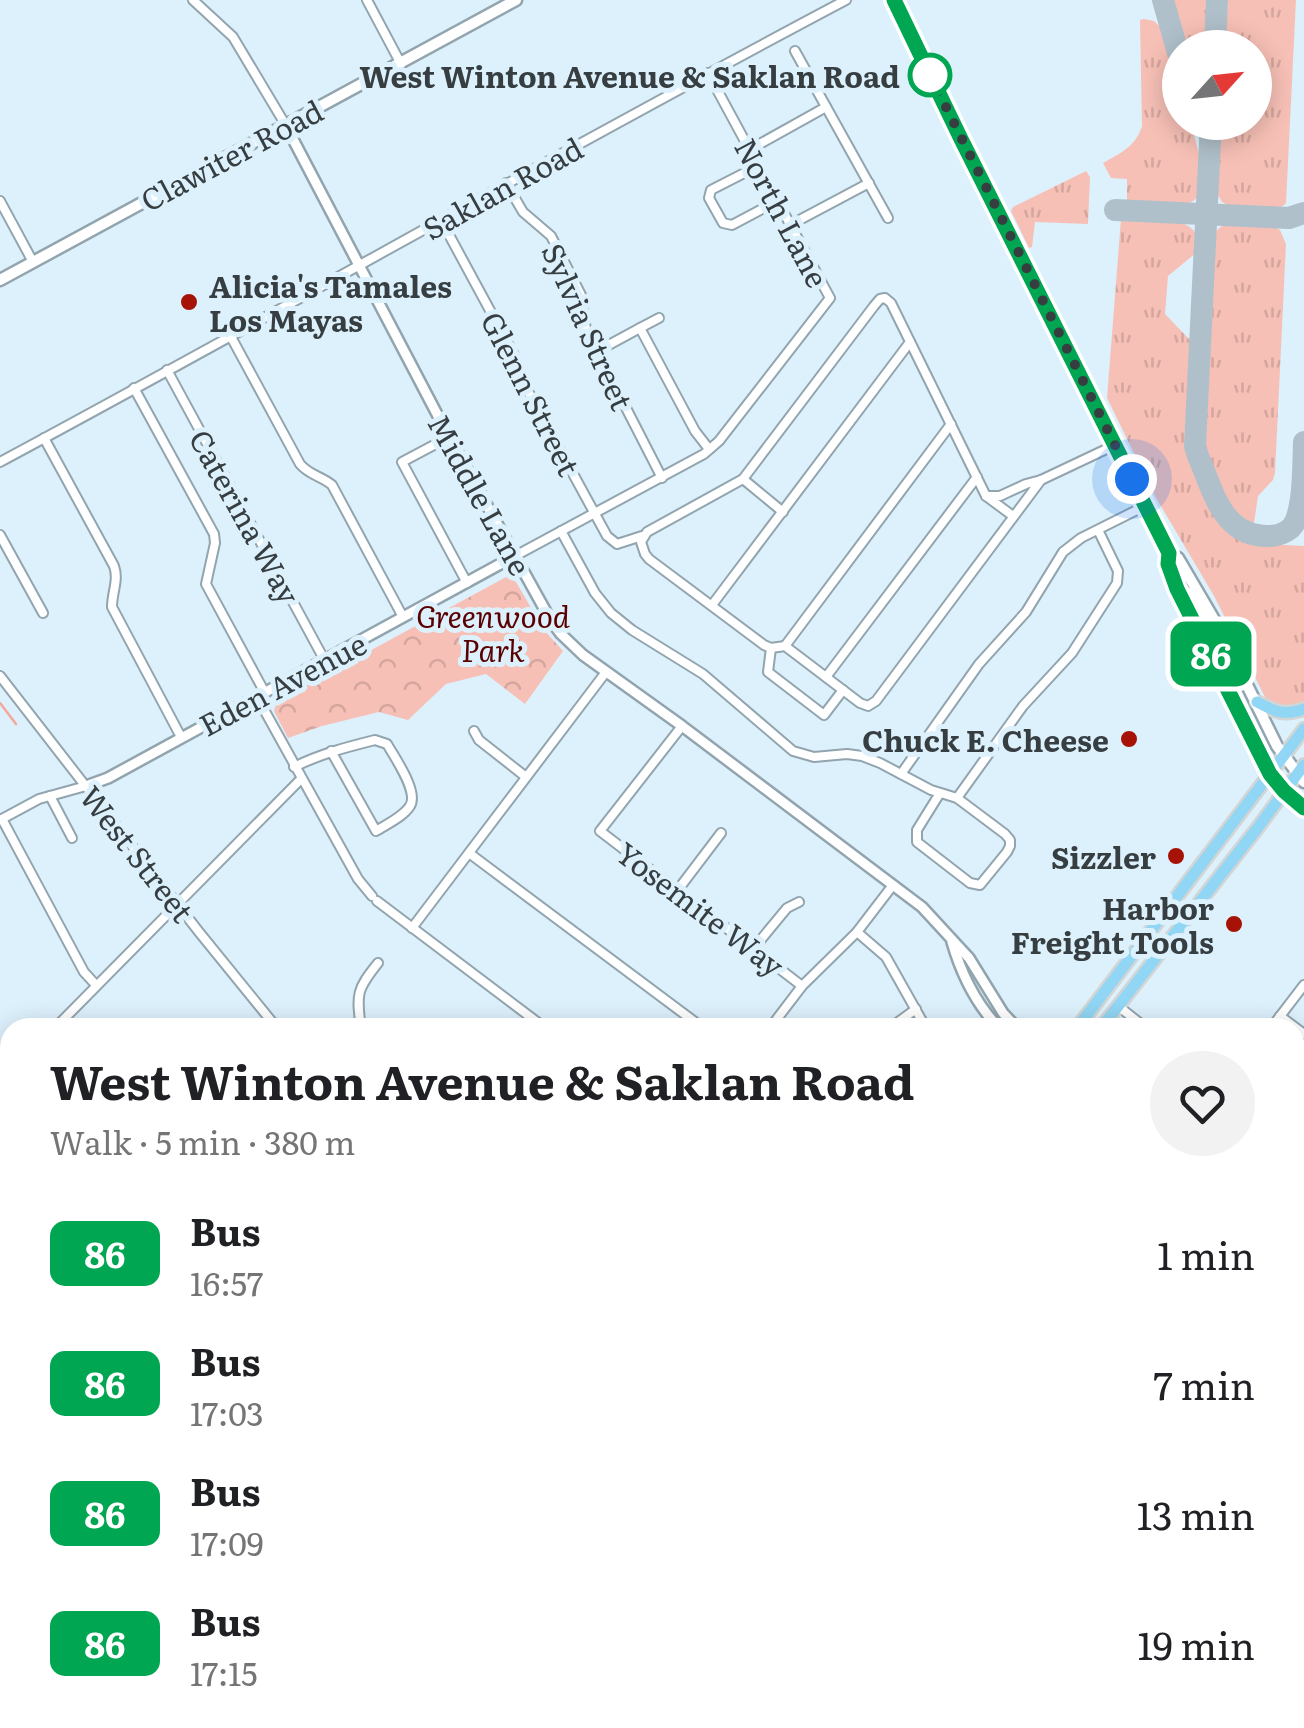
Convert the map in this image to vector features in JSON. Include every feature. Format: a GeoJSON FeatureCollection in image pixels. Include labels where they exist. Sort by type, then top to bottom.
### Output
{"type":"FeatureCollection","features":[{"type":"Feature","properties":{"kind":"main road","name":"Clawiter Road"},"geometry":{"type":"LineString","coordinates":[[0,280],[516,0]]}},
{"type":"Feature","properties":{"kind":"main road"},"geometry":{"type":"LineString","coordinates":[[894,0],[1169,553],[1168,564],[1177,589],[1270,774],[1304,808]]}},
{"type":"Feature","properties":{"kind":"main road"},"geometry":{"type":"LineString","coordinates":[[1108,1018],[1284,791],[1302,774],[1284,757],[1220,628],[1178,558],[1169,553]]}},
{"type":"Feature","properties":{"kind":"main road"},"geometry":{"type":"LineString","coordinates":[[1177,589],[1190,593],[1207,622],[1220,628]]}},
{"type":"Feature","properties":{"kind":"main road"},"geometry":{"type":"LineString","coordinates":[[1257,702],[1276,712],[1304,709]]}},
{"type":"Feature","properties":{"kind":"main road"},"geometry":{"type":"LineString","coordinates":[[1085,1018],[1304,729]]}},
{"type":"Feature","properties":{"kind":"street"},"geometry":{"type":"LineString","coordinates":[[192,0],[233,38],[285,124]]}},
{"type":"Feature","properties":{"kind":"street"},"geometry":{"type":"LineString","coordinates":[[367,0],[401,64]]}},
{"type":"Feature","properties":{"kind":"street","name":"Saklan Road"},"geometry":{"type":"LineString","coordinates":[[0,462],[846,0]]}},
{"type":"Feature","properties":{"kind":"street"},"geometry":{"type":"LineString","coordinates":[[796,51],[888,218]]}},
{"type":"Feature","properties":{"kind":"street","name":"North Lane"},"geometry":{"type":"LineString","coordinates":[[708,73],[830,298]]}},
{"type":"Feature","properties":{"kind":"street"},"geometry":{"type":"LineString","coordinates":[[750,150],[826,107]]}},
{"type":"Feature","properties":{"kind":"street","name":"Middle Lane"},"geometry":{"type":"LineString","coordinates":[[285,124],[449,437],[561,634],[606,672],[922,907],[969,958],[1008,1018]]}},
{"type":"Feature","properties":{"kind":"street"},"geometry":{"type":"LineString","coordinates":[[758,166],[712,190],[710,198],[723,223],[732,225],[777,201]]}},
{"type":"Feature","properties":{"kind":"street","name":"Sylvia Street"},"geometry":{"type":"LineString","coordinates":[[506,183],[523,212],[551,236],[580,295],[586,330],[662,478]]}},
{"type":"Feature","properties":{"kind":"street"},"geometry":{"type":"LineString","coordinates":[[790,224],[869,183]]}},
{"type":"Feature","properties":{"kind":"street"},"geometry":{"type":"LineString","coordinates":[[0,201],[34,262]]}},
{"type":"Feature","properties":{"kind":"street","name":"Glenn Street"},"geometry":{"type":"LineString","coordinates":[[441,220],[514,353],[524,384],[594,513]]}},
{"type":"Feature","properties":{"kind":"street","name":"Eden Avenue"},"geometry":{"type":"LineString","coordinates":[[1,820],[50,796],[100,782],[709,449],[830,298]]}},
{"type":"Feature","properties":{"kind":"street"},"geometry":{"type":"LineString","coordinates":[[594,513],[618,544],[642,536],[743,478],[880,300],[888,299],[986,496],[1013,516]]}},
{"type":"Feature","properties":{"kind":"street"},"geometry":{"type":"LineString","coordinates":[[606,347],[659,318]]}},
{"type":"Feature","properties":{"kind":"street"},"geometry":{"type":"LineString","coordinates":[[640,328],[709,449]]}},
{"type":"Feature","properties":{"kind":"street"},"geometry":{"type":"LineString","coordinates":[[230,335],[300,464],[332,485],[403,617]]}},
{"type":"Feature","properties":{"kind":"street"},"geometry":{"type":"LineString","coordinates":[[712,606],[910,342]]}},
{"type":"Feature","properties":{"kind":"street","name":"Caterina Way"},"geometry":{"type":"LineString","coordinates":[[166,370],[325,661]]}},
{"type":"Feature","properties":{"kind":"street"},"geometry":{"type":"LineString","coordinates":[[134,388],[214,534],[206,584],[300,779],[358,880],[412,928],[533,1018]]}},
{"type":"Feature","properties":{"kind":"street"},"geometry":{"type":"LineString","coordinates":[[642,536],[642,547],[649,558],[772,648],[785,646],[950,424]]}},
{"type":"Feature","properties":{"kind":"street"},"geometry":{"type":"LineString","coordinates":[[449,437],[402,462],[467,583]]}},
{"type":"Feature","properties":{"kind":"street"},"geometry":{"type":"LineString","coordinates":[[44,438],[114,566],[118,577],[112,607],[181,737]]}},
{"type":"Feature","properties":{"kind":"street"},"geometry":{"type":"LineString","coordinates":[[986,496],[1000,496],[1041,480],[1114,444]]}},
{"type":"Feature","properties":{"kind":"street"},"geometry":{"type":"LineString","coordinates":[[826,677],[977,477]]}},
{"type":"Feature","properties":{"kind":"street"},"geometry":{"type":"LineString","coordinates":[[743,478],[783,512]]}},
{"type":"Feature","properties":{"kind":"street"},"geometry":{"type":"LineString","coordinates":[[785,646],[864,706],[876,701],[1041,480]]}},
{"type":"Feature","properties":{"kind":"street"},"geometry":{"type":"LineString","coordinates":[[902,774],[979,664],[1021,618],[1063,552],[1075,541],[1145,506]]}},
{"type":"Feature","properties":{"kind":"street"},"geometry":{"type":"LineString","coordinates":[[957,798],[1023,706],[1072,653],[1119,579],[1098,530]]}},
{"type":"Feature","properties":{"kind":"street"},"geometry":{"type":"LineString","coordinates":[[560,531],[611,614],[703,674],[793,750],[814,757],[862,756],[957,798],[1005,834],[1010,846],[980,885],[973,885],[917,842],[917,830],[940,793]]}},
{"type":"Feature","properties":{"kind":"street"},"geometry":{"type":"LineString","coordinates":[[0,535],[43,614]]}},
{"type":"Feature","properties":{"kind":"street"},"geometry":{"type":"LineString","coordinates":[[772,648],[768,672],[824,715],[843,690]]}},
{"type":"Feature","properties":{"kind":"street"},"geometry":{"type":"LineString","coordinates":[[412,928],[606,672]]}},
{"type":"Feature","properties":{"kind":"street","name":"West Street"},"geometry":{"type":"LineString","coordinates":[[0,676],[269,1018]]}},
{"type":"Feature","properties":{"kind":"street","name":"Yosemite Way"},"geometry":{"type":"LineString","coordinates":[[682,726],[600,832],[802,986]]}},
{"type":"Feature","properties":{"kind":"street"},"geometry":{"type":"LineString","coordinates":[[474,731],[478,740],[526,778]]}},
{"type":"Feature","properties":{"kind":"street"},"geometry":{"type":"LineString","coordinates":[[294,767],[331,751],[375,740],[387,744],[413,792],[409,808],[376,831],[331,751]]}},
{"type":"Feature","properties":{"kind":"street"},"geometry":{"type":"LineString","coordinates":[[65,1018],[300,779]]}},
{"type":"Feature","properties":{"kind":"street"},"geometry":{"type":"LineString","coordinates":[[50,796],[72,838]]}},
{"type":"Feature","properties":{"kind":"street"},"geometry":{"type":"LineString","coordinates":[[1,820],[84,972],[96,985]]}},
{"type":"Feature","properties":{"kind":"street"},"geometry":{"type":"LineString","coordinates":[[678,891],[722,833]]}},
{"type":"Feature","properties":{"kind":"street"},"geometry":{"type":"LineString","coordinates":[[469,852],[689,1018]]}},
{"type":"Feature","properties":{"kind":"street"},"geometry":{"type":"LineString","coordinates":[[778,1018],[802,986],[857,932],[893,885]]}},
{"type":"Feature","properties":{"kind":"street"},"geometry":{"type":"LineString","coordinates":[[754,948],[787,908],[799,902]]}},
{"type":"Feature","properties":{"kind":"street"},"geometry":{"type":"LineString","coordinates":[[857,932],[886,957],[920,1018]]}},
{"type":"Feature","properties":{"kind":"street","name":"Middle Lane"},"geometry":{"type":"LineString","coordinates":[[951,940],[959,966],[991,1018]]}},
{"type":"Feature","properties":{"kind":"street"},"geometry":{"type":"LineString","coordinates":[[359,1018],[356,997],[378,962]]}},
{"type":"Feature","properties":{"kind":"street"},"geometry":{"type":"LineString","coordinates":[[1283,1018],[1280,1016],[1304,984]]}},
{"type":"Feature","properties":{"kind":"street"},"geometry":{"type":"LineString","coordinates":[[1118,1005],[1134,1018]]}},
{"type":"Feature","properties":{"kind":"street"},"geometry":{"type":"LineString","coordinates":[[904,1018],[916,1010]]}},
{"type":"Feature","properties":{"kind":"green space"},"geometry":{"type":"Polygon","coordinates":[[[1172,0],[1208,0],[1207,30],[1180,30],[1172,0]]]}},
{"type":"Feature","properties":{"kind":"green space"},"geometry":{"type":"Polygon","coordinates":[[[1228,0],[1296,0],[1286,203],[1279,209],[1229,206],[1218,195],[1220,140],[1272,140],[1272,30],[1226,30],[1228,0]]]}},
{"type":"Feature","properties":{"kind":"green space"},"geometry":{"type":"Polygon","coordinates":[[[1140,20],[1154,21],[1162,30],[1162,140],[1195,140],[1198,152],[1202,186],[1199,195],[1187,203],[1127,201],[1127,179],[1111,178],[1103,163],[1132,144],[1142,126],[1140,20]]]}},
{"type":"Feature","properties":{"kind":"green space"},"geometry":{"type":"Polygon","coordinates":[[[1086,171],[1090,177],[1088,224],[1035,222],[1029,248],[1011,211],[1013,207],[1086,171]]]}},
{"type":"Feature","properties":{"kind":"green space"},"geometry":{"type":"Polygon","coordinates":[[[1121,219],[1179,223],[1187,225],[1197,237],[1197,252],[1168,276],[1165,314],[1192,346],[1187,445],[1190,459],[1219,523],[1231,536],[1246,543],[1304,546],[1304,702],[1280,708],[1266,699],[1214,596],[1155,496],[1107,398],[1121,219]]]}},
{"type":"Feature","properties":{"kind":"green space"},"geometry":{"type":"Polygon","coordinates":[[[1225,224],[1272,226],[1280,230],[1286,244],[1275,473],[1258,496],[1254,523],[1240,522],[1231,514],[1202,447],[1212,238],[1225,224]]]}},
{"type":"Feature","properties":{"kind":"green space","name":"Greenwood Park"},"geometry":{"type":"Polygon","coordinates":[[[508,576],[563,651],[525,704],[486,674],[446,684],[408,720],[379,712],[288,738],[274,711],[277,701],[508,576]]]}},
{"type":"Feature","properties":{"kind":"waterway"},"geometry":{"type":"LineString","coordinates":[[0,703],[16,724]]}},
{"type":"Feature","properties":{"kind":"taxiway"},"geometry":{"type":"LineString","coordinates":[[1163,0],[1172,30]]}},
{"type":"Feature","properties":{"kind":"taxiway"},"geometry":{"type":"LineString","coordinates":[[1216,30],[1217,0]]}},
{"type":"Feature","properties":{"kind":"taxiway"},"geometry":{"type":"LineString","coordinates":[[1210,140],[1195,446],[1215,498],[1231,521],[1254,535],[1275,535],[1292,527],[1303,482],[1304,442]]}},
{"type":"Feature","properties":{"kind":"taxiway"},"geometry":{"type":"LineString","coordinates":[[1115,210],[1289,218],[1304,213]]}},
{"type":"Feature","properties":{"kind":"bus line","name":"86"},"geometry":{"type":"LineString","coordinates":[[894,0],[1169,553],[1168,564],[1177,589],[1270,774],[1304,808]]}},
{"type":"Feature","properties":{"kind":"place","name":"West Winton Avenue & Saklan Road"},"geometry":{"type":"Point","coordinates":[930,75]}},
{"type":"Feature","properties":{"kind":"place","name":"Alicia's Tamales Los Mayas"},"geometry":{"type":"Point","coordinates":[189,302]}},
{"type":"Feature","properties":{"kind":"place","name":"Chuck E. Cheese"},"geometry":{"type":"Point","coordinates":[1129,739]}},
{"type":"Feature","properties":{"kind":"place","name":"Sizzler"},"geometry":{"type":"Point","coordinates":[1176,856]}},
{"type":"Feature","properties":{"kind":"place","name":"Harbor Freight Tools"},"geometry":{"type":"Point","coordinates":[1234,924]}},
{"type":"Feature","properties":{"kind":"route"},"geometry":{"type":"LineString","coordinates":[[930,75],[1132,479]]}}]}
